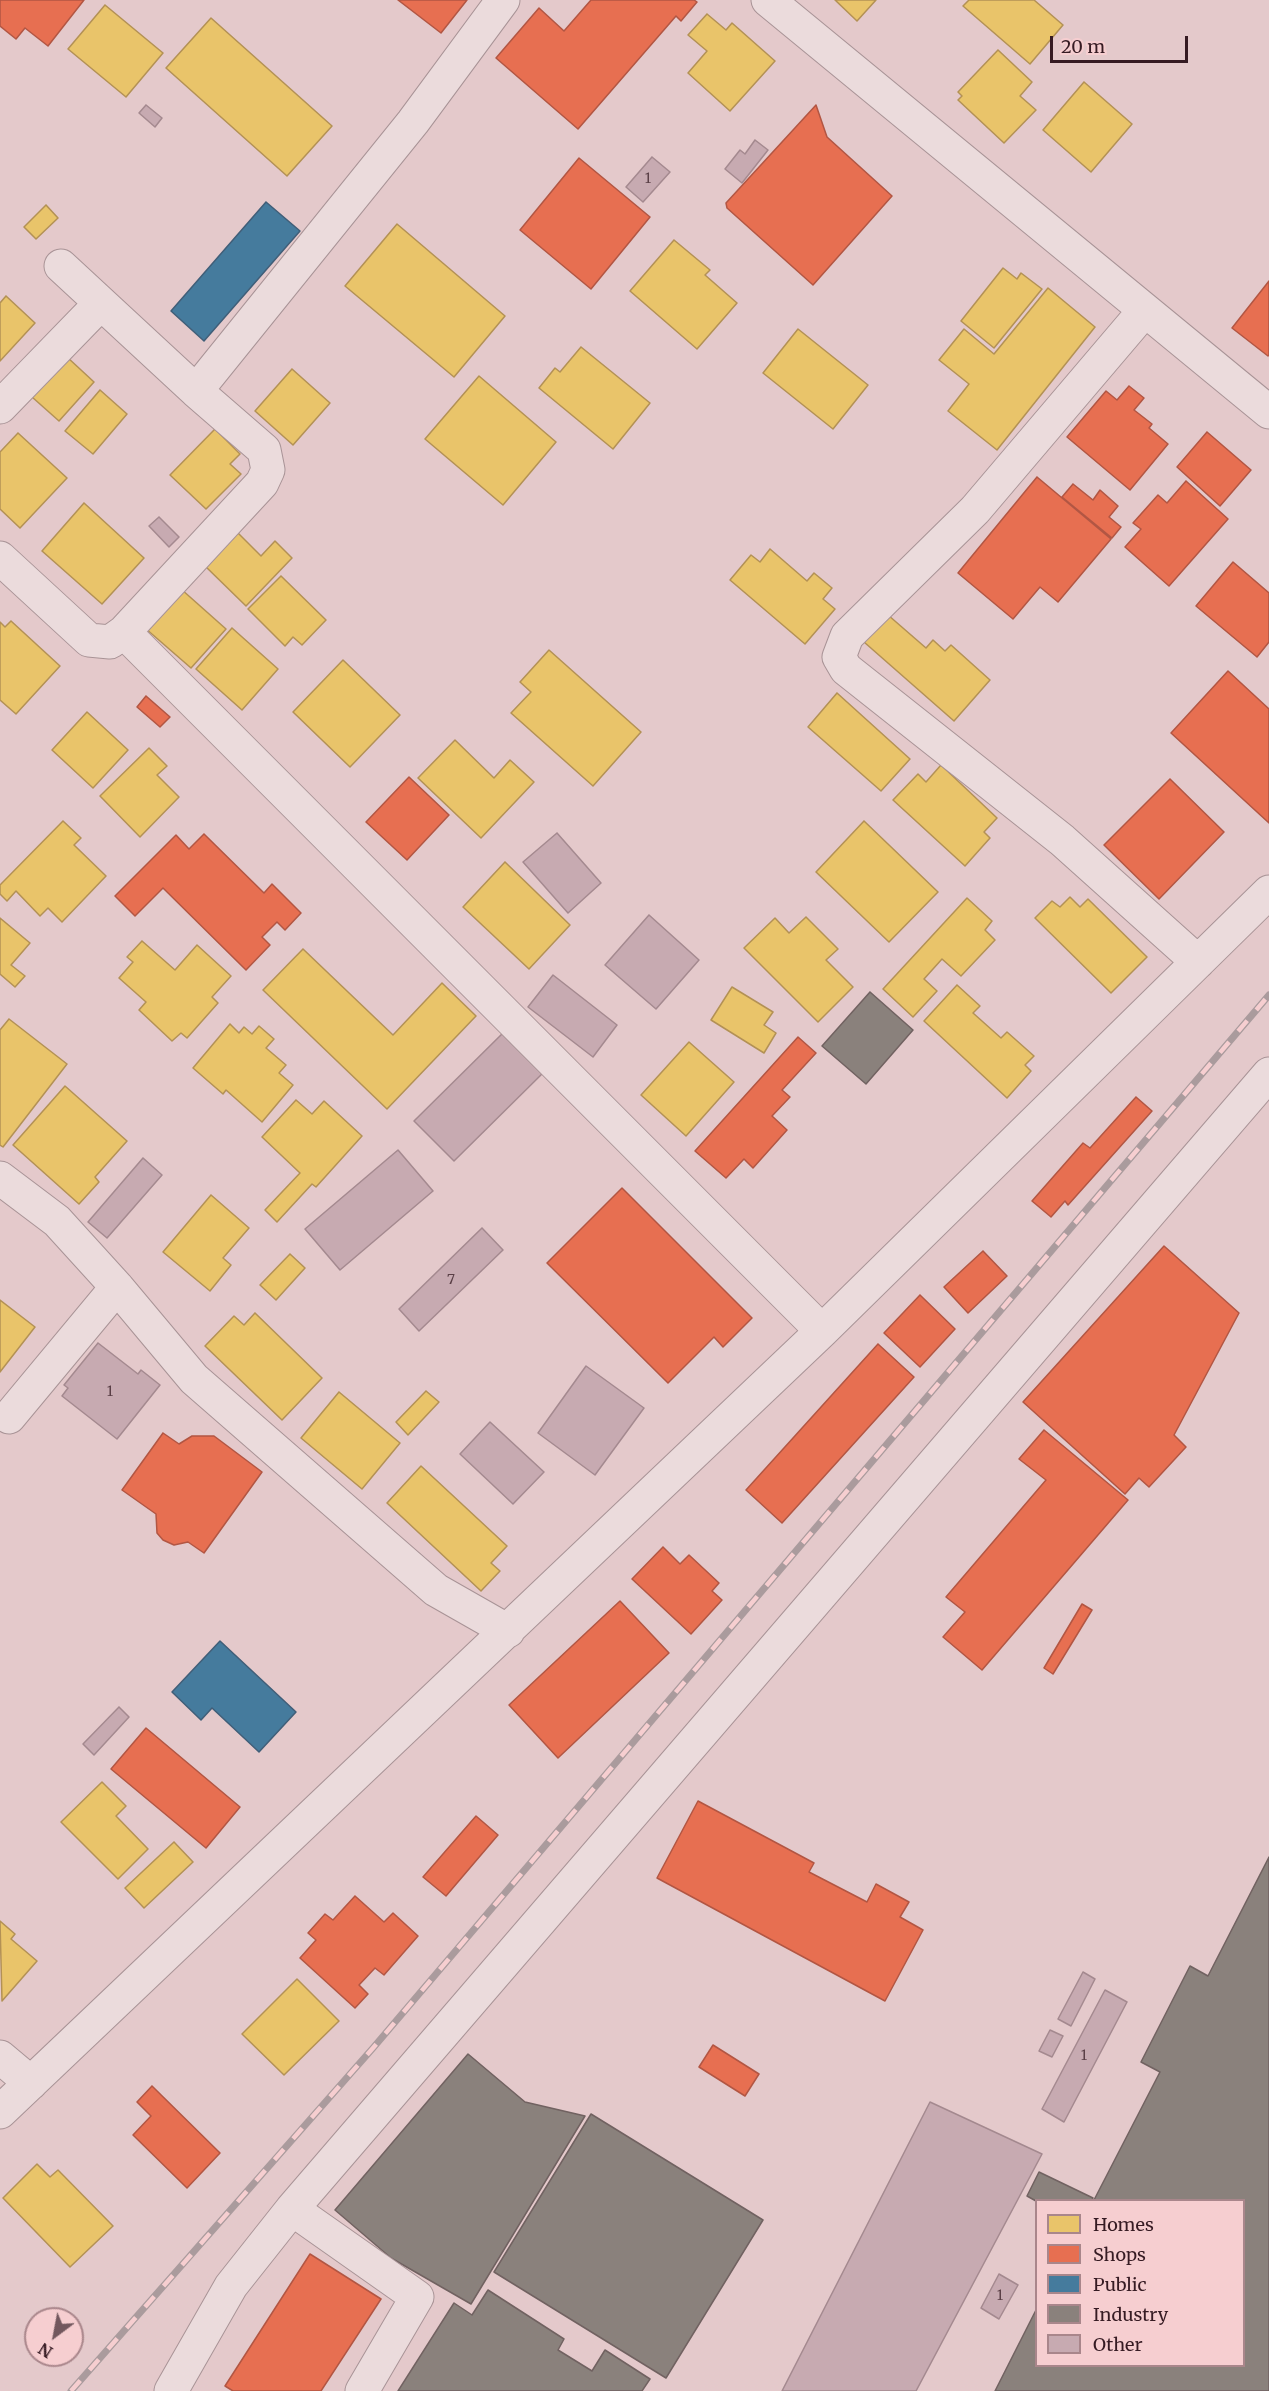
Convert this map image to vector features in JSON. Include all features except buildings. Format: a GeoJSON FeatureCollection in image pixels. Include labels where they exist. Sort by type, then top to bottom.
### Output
{"type":"FeatureCollection","features":[{"type":"Feature","properties":{"kind":"street"},"geometry":{"type":"LineString","coordinates":[[196,391],[413,122],[503,0]]}},
{"type":"Feature","properties":{"kind":"street"},"geometry":{"type":"LineString","coordinates":[[768,0],[1269,412]]}},
{"type":"Feature","properties":{"kind":"street"},"geometry":{"type":"LineString","coordinates":[[0,558],[89,640],[110,642],[124,632],[262,483],[268,470],[264,450],[196,391],[61,266]]}},
{"type":"Feature","properties":{"kind":"street"},"geometry":{"type":"LineString","coordinates":[[0,407],[101,303]]}},
{"type":"Feature","properties":{"kind":"street"},"geometry":{"type":"LineString","coordinates":[[1145,310],[975,510],[847,636],[839,657],[846,669],[1062,840],[1198,962]]}},
{"type":"Feature","properties":{"kind":"street"},"geometry":{"type":"LineString","coordinates":[[124,632],[822,1331]]}},
{"type":"Feature","properties":{"kind":"street"},"geometry":{"type":"LineString","coordinates":[[0,2112],[822,1331],[1269,892]]}},
{"type":"Feature","properties":{"kind":"street"},"geometry":{"type":"LineString","coordinates":[[171,2391],[231,2286],[292,2209],[1269,1074]]}},
{"type":"Feature","properties":{"kind":"street"},"geometry":{"type":"LineString","coordinates":[[0,1178],[57,1221],[117,1287],[194,1379],[374,1539],[436,1590],[508,1631]]}},
{"type":"Feature","properties":{"kind":"street"},"geometry":{"type":"LineString","coordinates":[[9,1417],[117,1287]]}},
{"type":"Feature","properties":{"kind":"street"},"geometry":{"type":"LineString","coordinates":[[0,2056],[31,2083]]}},
{"type":"Feature","properties":{"kind":"street"},"geometry":{"type":"LineString","coordinates":[[292,2209],[417,2297],[362,2391]]}},
{"type":"Feature","properties":{"kind":"railway"},"geometry":{"type":"LineString","coordinates":[[71,2391],[373,2048],[1269,995]]}}]}
